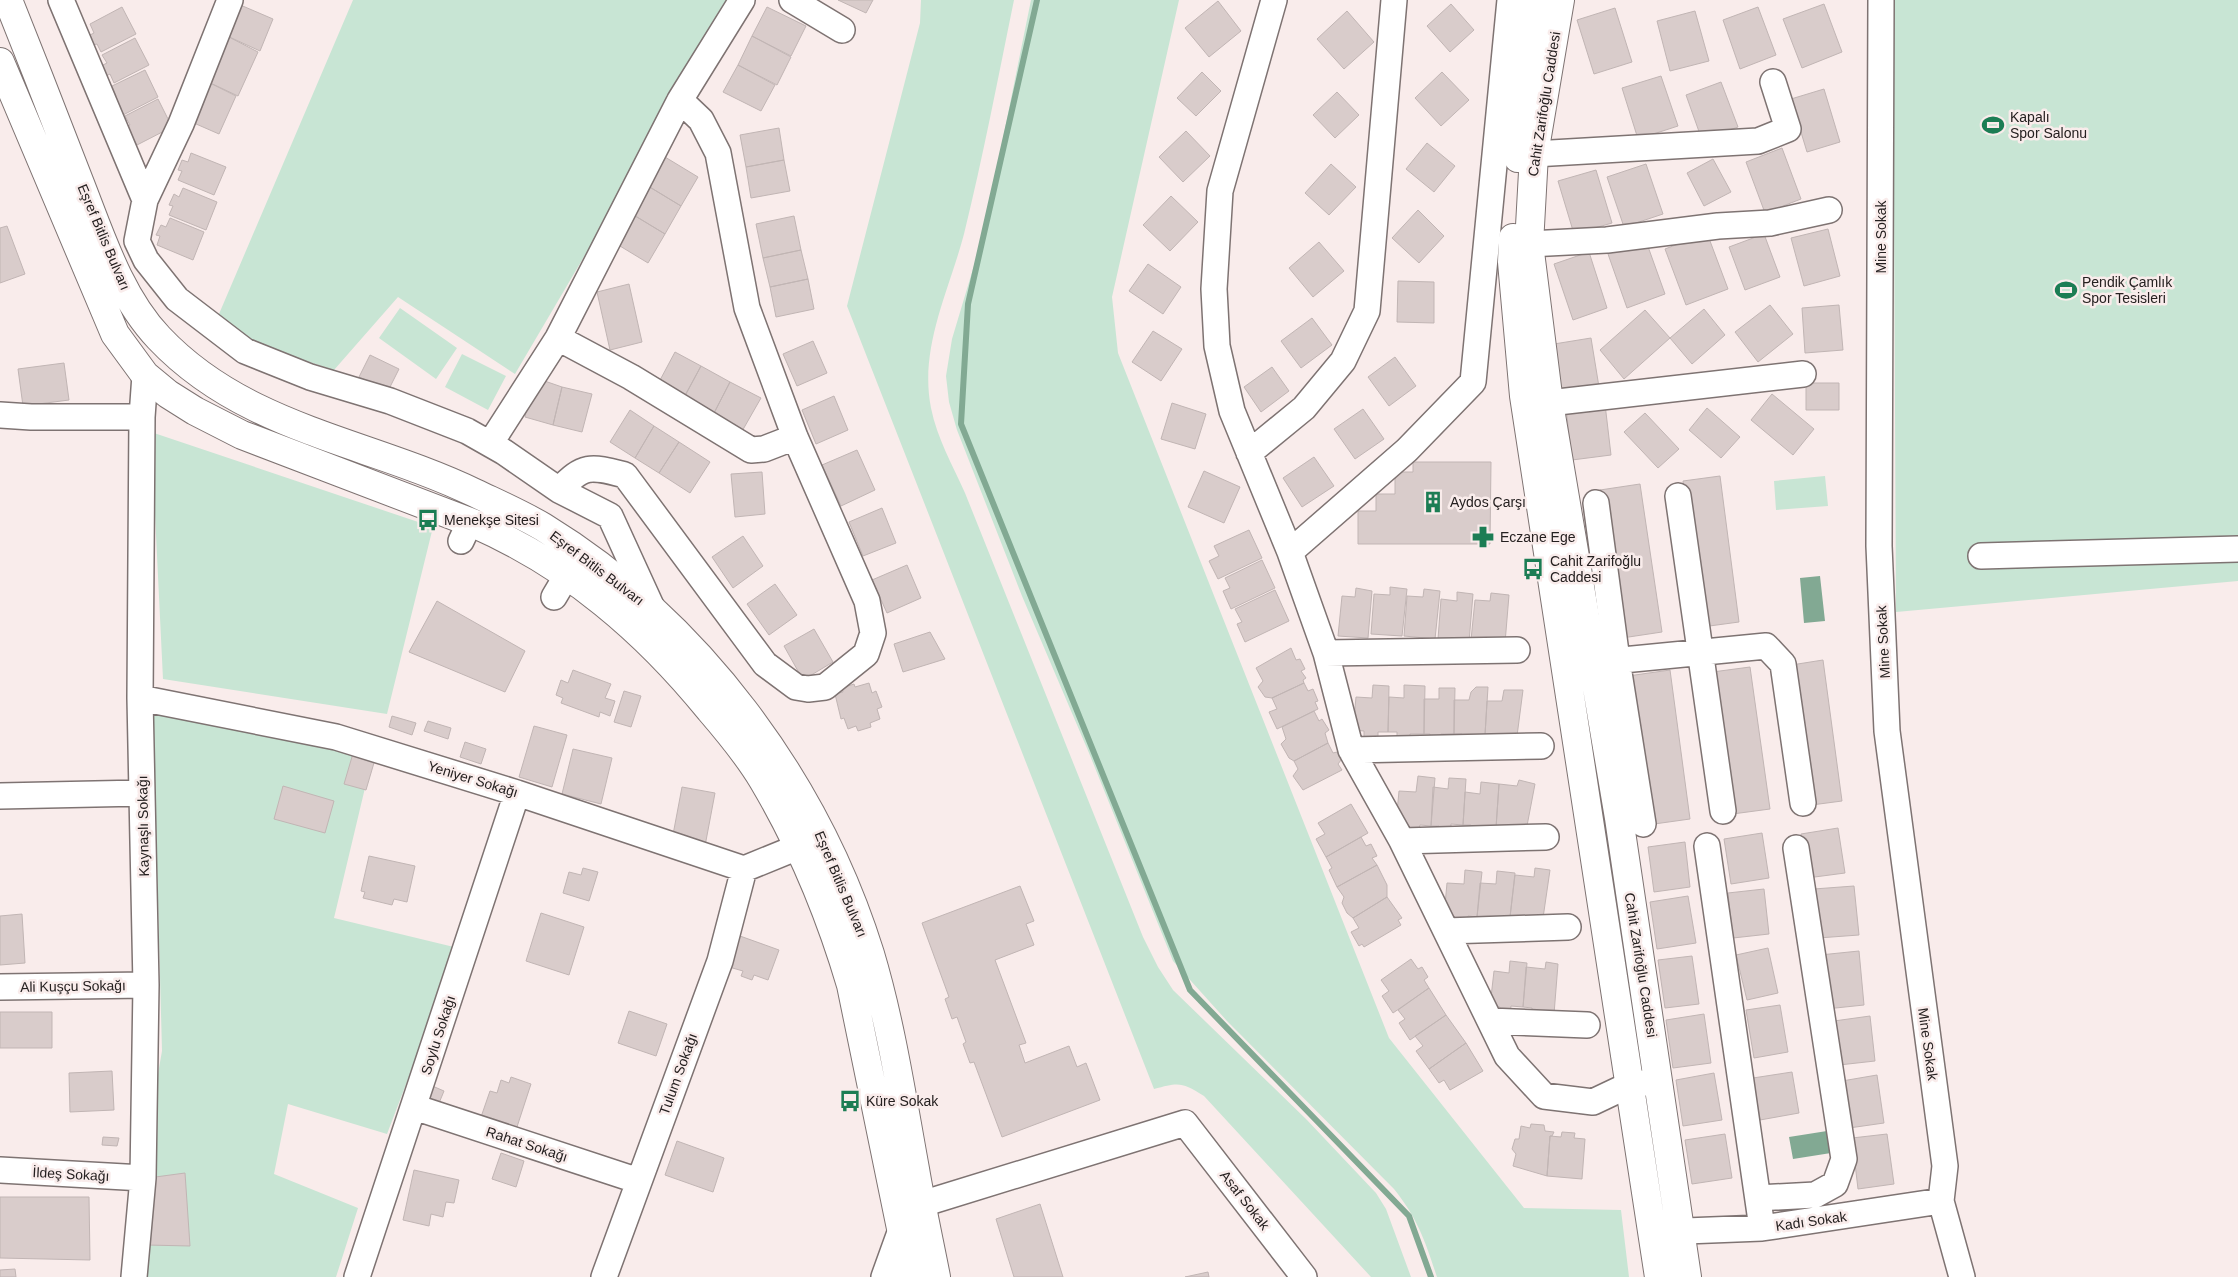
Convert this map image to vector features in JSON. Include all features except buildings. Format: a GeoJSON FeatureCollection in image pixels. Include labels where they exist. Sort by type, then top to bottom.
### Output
{"type":"FeatureCollection","features":[{"type":"Feature","properties":{"kind":"main road","name":"Eşref Bitlis Bulvarı"},"geometry":{"type":"LineString","coordinates":[[8,0],[103,242],[122,283],[157,336],[196,372],[252,407],[465,488],[541,526],[614,578],[654,612],[720,680],[751,720],[788,776],[821,834],[856,914],[878,984],[896,1064],[936,1277]]}},
{"type":"Feature","properties":{"kind":"main road","name":"Cahit Zarifoğlu Caddesi"},"geometry":{"type":"LineString","coordinates":[[1535,0],[1520,113],[1512,262],[1526,405],[1659,1277]]}},
{"type":"Feature","properties":{"kind":"main road","name":"Cahit Zarifoğlu Caddesi"},"geometry":{"type":"LineString","coordinates":[[1560,0],[1534,154],[1529,244],[1549,403],[1605,661],[1618,818],[1687,1277]]}},
{"type":"Feature","properties":{"kind":"main road","name":"Eşref Bitlis Bulvarı"},"geometry":{"type":"LineString","coordinates":[[0,62],[115,334],[145,375],[168,394],[195,411],[242,435],[465,531],[512,540],[560,586],[590,591],[644,636],[687,682],[730,734],[762,779],[798,847],[820,895],[842,954],[851,985],[911,1277]]}},
{"type":"Feature","properties":{"kind":"street"},"geometry":{"type":"LineString","coordinates":[[61,0],[145,200]]}},
{"type":"Feature","properties":{"kind":"street"},"geometry":{"type":"LineString","coordinates":[[230,0],[181,124],[145,200],[137,241],[146,260],[177,299],[245,351],[310,377],[390,401],[467,431],[490,444],[558,490],[610,516],[654,612]]}},
{"type":"Feature","properties":{"kind":"street"},"geometry":{"type":"LineString","coordinates":[[490,444],[558,338],[680,100],[742,0]]}},
{"type":"Feature","properties":{"kind":"street"},"geometry":{"type":"LineString","coordinates":[[792,0],[842,30]]}},
{"type":"Feature","properties":{"kind":"street"},"geometry":{"type":"LineString","coordinates":[[1274,0],[1220,191],[1214,288],[1217,346],[1232,412],[1290,552],[1326,653],[1351,750],[1402,841],[1507,1056],[1544,1096],[1593,1102],[1631,1084],[1658,1082]]}},
{"type":"Feature","properties":{"kind":"street"},"geometry":{"type":"LineString","coordinates":[[1249,453],[1304,408],[1343,361],[1367,311],[1394,0]]}},
{"type":"Feature","properties":{"kind":"street"},"geometry":{"type":"LineString","coordinates":[[1290,552],[1407,450],[1473,382],[1510,0]]}},
{"type":"Feature","properties":{"kind":"street","name":"Mine Sokak"},"geometry":{"type":"LineString","coordinates":[[1881,0],[1879,546],[1887,722],[1945,1166],[1940,1201],[1962,1277]]}},
{"type":"Feature","properties":{"kind":"street"},"geometry":{"type":"LineString","coordinates":[[1534,154],[1758,141],[1788,129],[1772,82]]}},
{"type":"Feature","properties":{"kind":"street"},"geometry":{"type":"LineString","coordinates":[[558,490],[574,474],[586,468],[602,469],[625,475],[765,664],[796,687],[808,689],[825,687],[866,654],[873,633],[867,601],[795,437],[747,308],[718,153],[701,120],[680,100]]}},
{"type":"Feature","properties":{"kind":"street"},"geometry":{"type":"LineString","coordinates":[[1529,244],[1607,240],[1718,226],[1770,223],[1829,210]]}},
{"type":"Feature","properties":{"kind":"street"},"geometry":{"type":"LineString","coordinates":[[558,338],[631,377],[751,450],[764,449],[795,437]]}},
{"type":"Feature","properties":{"kind":"street"},"geometry":{"type":"LineString","coordinates":[[1549,403],[1803,374]]}},
{"type":"Feature","properties":{"kind":"street","name":"Kaynaşlı Sokağı"},"geometry":{"type":"LineString","coordinates":[[134,1277],[143,1178],[146,985],[140,698],[142,417],[145,375]]}},
{"type":"Feature","properties":{"kind":"street"},"geometry":{"type":"LineString","coordinates":[[0,415],[31,417],[142,417]]}},
{"type":"Feature","properties":{"kind":"street"},"geometry":{"type":"LineString","coordinates":[[1678,496],[1723,811]]}},
{"type":"Feature","properties":{"kind":"street"},"geometry":{"type":"LineString","coordinates":[[1596,503],[1605,661],[1643,824]]}},
{"type":"Feature","properties":{"kind":"street"},"geometry":{"type":"LineString","coordinates":[[1981,556],[2238,548]]}},
{"type":"Feature","properties":{"kind":"street"},"geometry":{"type":"LineString","coordinates":[[1605,661],[1766,646],[1783,664],[1803,803]]}},
{"type":"Feature","properties":{"kind":"street"},"geometry":{"type":"LineString","coordinates":[[1326,653],[1517,650]]}},
{"type":"Feature","properties":{"kind":"street","name":"Yeniyer Sokağı"},"geometry":{"type":"LineString","coordinates":[[140,698],[336,737],[517,793],[744,869]]}},
{"type":"Feature","properties":{"kind":"street"},"geometry":{"type":"LineString","coordinates":[[1351,750],[1541,746]]}},
{"type":"Feature","properties":{"kind":"street"},"geometry":{"type":"LineString","coordinates":[[0,796],[142,793]]}},
{"type":"Feature","properties":{"kind":"street","name":"Soylu Sokağı"},"geometry":{"type":"LineString","coordinates":[[357,1277],[517,793]]}},
{"type":"Feature","properties":{"kind":"street"},"geometry":{"type":"LineString","coordinates":[[744,869],[798,847],[821,834]]}},
{"type":"Feature","properties":{"kind":"street"},"geometry":{"type":"LineString","coordinates":[[1402,841],[1546,837]]}},
{"type":"Feature","properties":{"kind":"street"},"geometry":{"type":"LineString","coordinates":[[1707,846],[1762,1228]]}},
{"type":"Feature","properties":{"kind":"street"},"geometry":{"type":"LineString","coordinates":[[1758,1198],[1815,1195],[1835,1184],[1844,1159],[1796,848]]}},
{"type":"Feature","properties":{"kind":"street","name":"Tulum Sokağı"},"geometry":{"type":"LineString","coordinates":[[604,1277],[720,961],[744,869]]}},
{"type":"Feature","properties":{"kind":"street"},"geometry":{"type":"LineString","coordinates":[[1446,930],[1568,927]]}},
{"type":"Feature","properties":{"kind":"street","name":"Ali Kuşçu Sokağı"},"geometry":{"type":"LineString","coordinates":[[0,987],[146,985]]}},
{"type":"Feature","properties":{"kind":"street"},"geometry":{"type":"LineString","coordinates":[[1490,1021],[1587,1025]]}},
{"type":"Feature","properties":{"kind":"street","name":"Rahat Sokağı"},"geometry":{"type":"LineString","coordinates":[[414,1107],[639,1181]]}},
{"type":"Feature","properties":{"kind":"street","name":"Asaf Sokak"},"geometry":{"type":"LineString","coordinates":[[922,1204],[1185,1123],[1304,1277]]}},
{"type":"Feature","properties":{"kind":"street","name":"İldeş Sokağı"},"geometry":{"type":"LineString","coordinates":[[0,1170],[143,1178]]}},
{"type":"Feature","properties":{"kind":"street","name":"Kadı Sokak"},"geometry":{"type":"LineString","coordinates":[[1653,1233],[1680,1230],[1762,1228],[1940,1201]]}},
{"type":"Feature","properties":{"kind":"street"},"geometry":{"type":"LineString","coordinates":[[884,1277],[902,1227]]}},
{"type":"Feature","properties":{"kind":"shaded area"},"geometry":{"type":"Polygon","coordinates":[[[353,0],[735,0],[515,374],[398,297],[334,370],[269,349],[216,321],[353,0]]]}},
{"type":"Feature","properties":{"kind":"shaded area"},"geometry":{"type":"Polygon","coordinates":[[[921,0],[1014,0],[971,205],[932,342],[928,386],[931,408],[941,441],[965,493],[1143,937],[1158,967],[1173,990],[1307,1120],[1376,1193],[1386,1209],[1411,1277],[1371,1277],[1204,1096],[1190,1088],[1175,1084],[1154,1089],[847,306],[920,23],[921,0]]]}},
{"type":"Feature","properties":{"kind":"shaded area"},"geometry":{"type":"Polygon","coordinates":[[[1031,0],[1179,0],[1112,297],[1118,353],[1389,1038],[1524,1208],[1621,1210],[1629,1277],[1437,1277],[1420,1231],[1409,1210],[1394,1189],[1227,1021],[1173,961],[1089,753],[1022,596],[957,430],[949,402],[946,376],[952,339],[984,232],[1031,0]]]}},
{"type":"Feature","properties":{"kind":"shaded area","name":"Pendik Çamlık Spor Tesisleri"},"geometry":{"type":"Polygon","coordinates":[[[1893,0],[2238,0],[2238,581],[1896,612],[1893,0]]]}},
{"type":"Feature","properties":{"kind":"shaded area"},"geometry":{"type":"Polygon","coordinates":[[[400,308],[457,348],[436,379],[379,338],[400,308]]]}},
{"type":"Feature","properties":{"kind":"shaded area"},"geometry":{"type":"Polygon","coordinates":[[[462,354],[506,376],[488,410],[445,387],[462,354]]]}},
{"type":"Feature","properties":{"kind":"shaded area"},"geometry":{"type":"Polygon","coordinates":[[[151,432],[433,527],[387,714],[163,679],[151,432]]]}},
{"type":"Feature","properties":{"kind":"shaded area"},"geometry":{"type":"Polygon","coordinates":[[[1825,476],[1828,506],[1776,510],[1774,481],[1825,476]]]}},
{"type":"Feature","properties":{"kind":"shaded area"},"geometry":{"type":"Polygon","coordinates":[[[1820,576],[1825,621],[1804,623],[1800,578],[1820,576]]]}},
{"type":"Feature","properties":{"kind":"shaded area"},"geometry":{"type":"Polygon","coordinates":[[[153,714],[230,718],[375,746],[334,918],[458,948],[387,1134],[288,1104],[274,1174],[358,1208],[336,1277],[138,1277],[139,1182],[162,1051],[153,714]]]}},
{"type":"Feature","properties":{"kind":"shaded area"},"geometry":{"type":"Polygon","coordinates":[[[1827,1131],[1831,1153],[1793,1159],[1789,1137],[1827,1131]]]}},
{"type":"Feature","properties":{"kind":"waterway"},"geometry":{"type":"LineString","coordinates":[[1037,0],[968,304],[961,424],[1190,990],[1409,1216],[1431,1277]]}},
{"type":"Feature","properties":{"kind":"place","name":"Kapalı Spor Salonu"},"geometry":{"type":"Point","coordinates":[1993,125]}},
{"type":"Feature","properties":{"kind":"place","name":"Pendik Çamlık Spor Tesisleri"},"geometry":{"type":"Point","coordinates":[2066,290]}},
{"type":"Feature","properties":{"kind":"place","name":"Aydos Çarşı"},"geometry":{"type":"Point","coordinates":[1433,502]}},
{"type":"Feature","properties":{"kind":"place","name":"Menekşe Sitesi"},"geometry":{"type":"Point","coordinates":[428,520]}},
{"type":"Feature","properties":{"kind":"place","name":"Eczane Ege"},"geometry":{"type":"Point","coordinates":[1483,537]}},
{"type":"Feature","properties":{"kind":"place","name":"Cahit Zarifoğlu Caddesi"},"geometry":{"type":"Point","coordinates":[1533,569]}},
{"type":"Feature","properties":{"kind":"place","name":"Küre Sokak"},"geometry":{"type":"Point","coordinates":[850,1101]}}]}
